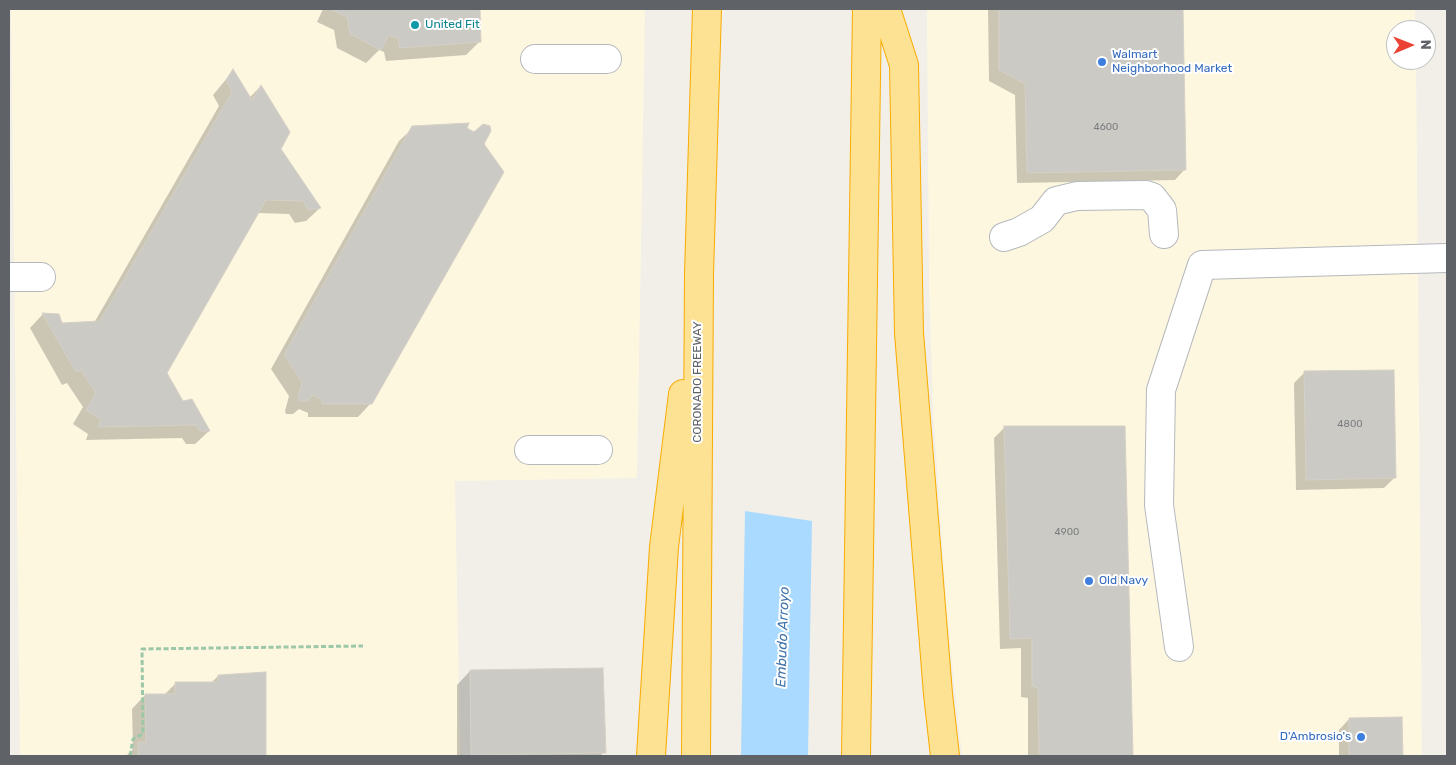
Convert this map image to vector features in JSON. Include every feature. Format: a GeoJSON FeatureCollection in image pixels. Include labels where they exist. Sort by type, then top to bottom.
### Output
{"type":"FeatureCollection","features":[{"type":"Feature","properties":{"kind":"highway","name":"CORONADO FREEWAY"},"geometry":{"type":"LineString","coordinates":[[696,756],[699,274],[707,9]]}},
{"type":"Feature","properties":{"kind":"highway"},"geometry":{"type":"LineString","coordinates":[[856,756],[868,9]]}},
{"type":"Feature","properties":{"kind":"highway"},"geometry":{"type":"LineString","coordinates":[[886,9],[904,65],[909,333],[938,694],[945,756]]}},
{"type":"Feature","properties":{"kind":"highway"},"geometry":{"type":"LineString","coordinates":[[651,756],[664,547],[699,274]]}},
{"type":"Feature","properties":{"kind":"lane"},"geometry":{"type":"LineString","coordinates":[[535,59],[607,60]]}},
{"type":"Feature","properties":{"kind":"lane"},"geometry":{"type":"LineString","coordinates":[[1004,238],[1042,219],[1056,201],[1087,196],[1146,195],[1152,197],[1162,210],[1164,234]]}},
{"type":"Feature","properties":{"kind":"lane"},"geometry":{"type":"LineString","coordinates":[[1179,648],[1159,505],[1162,390],[1202,265],[1447,258]]}},
{"type":"Feature","properties":{"kind":"lane"},"geometry":{"type":"LineString","coordinates":[[9,277],[41,276]]}},
{"type":"Feature","properties":{"kind":"lane"},"geometry":{"type":"LineString","coordinates":[[529,450],[598,450]]}},
{"type":"Feature","properties":{"kind":"path"},"geometry":{"type":"LineString","coordinates":[[130,756],[133,739],[143,734],[142,649],[363,646]]}},
{"type":"Feature","properties":{"kind":"shaded area"},"geometry":{"type":"Polygon","coordinates":[[[11,9],[645,9],[637,478],[455,481],[460,756],[20,756],[11,9]]]}},
{"type":"Feature","properties":{"kind":"shaded area"},"geometry":{"type":"Polygon","coordinates":[[[927,9],[1415,9],[1415,20],[1386,20],[1386,70],[1416,70],[1422,756],[962,756],[947,616],[933,410],[929,286],[927,9]]]}},
{"type":"Feature","properties":{"kind":"water","name":"Embudo Arroyo"},"geometry":{"type":"Polygon","coordinates":[[[745,511],[812,521],[808,756],[741,756],[745,511]]]}},
{"type":"Feature","properties":{"kind":"building","name":"United Fit"},"geometry":{"type":"Polygon","coordinates":[[[330,9],[480,9],[481,42],[400,48],[398,39],[389,35],[381,50],[350,34],[347,17],[330,9]]]}},
{"type":"Feature","properties":{"kind":"building"},"geometry":{"type":"Polygon","coordinates":[[[999,9],[1183,9],[1186,170],[1027,173],[1025,84],[999,70],[999,9]]]}},
{"type":"Feature","properties":{"kind":"building"},"geometry":{"type":"Polygon","coordinates":[[[233,69],[252,100],[261,85],[290,132],[281,149],[321,208],[308,210],[303,201],[266,200],[167,373],[183,401],[192,399],[210,431],[200,431],[196,425],[98,427],[101,420],[86,410],[96,393],[81,370],[76,372],[42,313],[59,314],[62,323],[100,321],[232,92],[226,80],[233,69]]]}},
{"type":"Feature","properties":{"kind":"building"},"geometry":{"type":"Polygon","coordinates":[[[469,123],[467,128],[474,132],[483,124],[490,126],[491,131],[484,144],[504,172],[372,404],[322,404],[321,399],[312,395],[308,401],[300,401],[298,397],[302,382],[284,355],[412,126],[469,123]]]}},
{"type":"Feature","properties":{"kind":"building"},"geometry":{"type":"Polygon","coordinates":[[[1394,370],[1396,478],[1306,480],[1304,371],[1394,370]]]}},
{"type":"Feature","properties":{"kind":"building"},"geometry":{"type":"Polygon","coordinates":[[[1004,426],[1125,426],[1133,756],[1039,756],[1038,688],[1032,686],[1032,638],[1010,639],[1004,426]]]}},
{"type":"Feature","properties":{"kind":"building"},"geometry":{"type":"Polygon","coordinates":[[[603,668],[606,753],[471,755],[470,670],[603,668]]]}},
{"type":"Feature","properties":{"kind":"building"},"geometry":{"type":"Polygon","coordinates":[[[266,672],[266,756],[138,756],[138,742],[146,742],[145,694],[175,694],[175,682],[218,682],[218,675],[266,672]]]}},
{"type":"Feature","properties":{"kind":"building"},"geometry":{"type":"Polygon","coordinates":[[[1402,717],[1403,756],[1349,756],[1349,718],[1402,717]]]}},
{"type":"Feature","properties":{"kind":"place","name":"United Fit"},"geometry":{"type":"Point","coordinates":[415,25]}},
{"type":"Feature","properties":{"kind":"place","name":"Walmart Neighborhood Market"},"geometry":{"type":"Point","coordinates":[1102,62]}},
{"type":"Feature","properties":{"kind":"place","name":"Old Navy"},"geometry":{"type":"Point","coordinates":[1089,581]}},
{"type":"Feature","properties":{"kind":"place","name":"D'Ambrosio's"},"geometry":{"type":"Point","coordinates":[1361,737]}}]}
